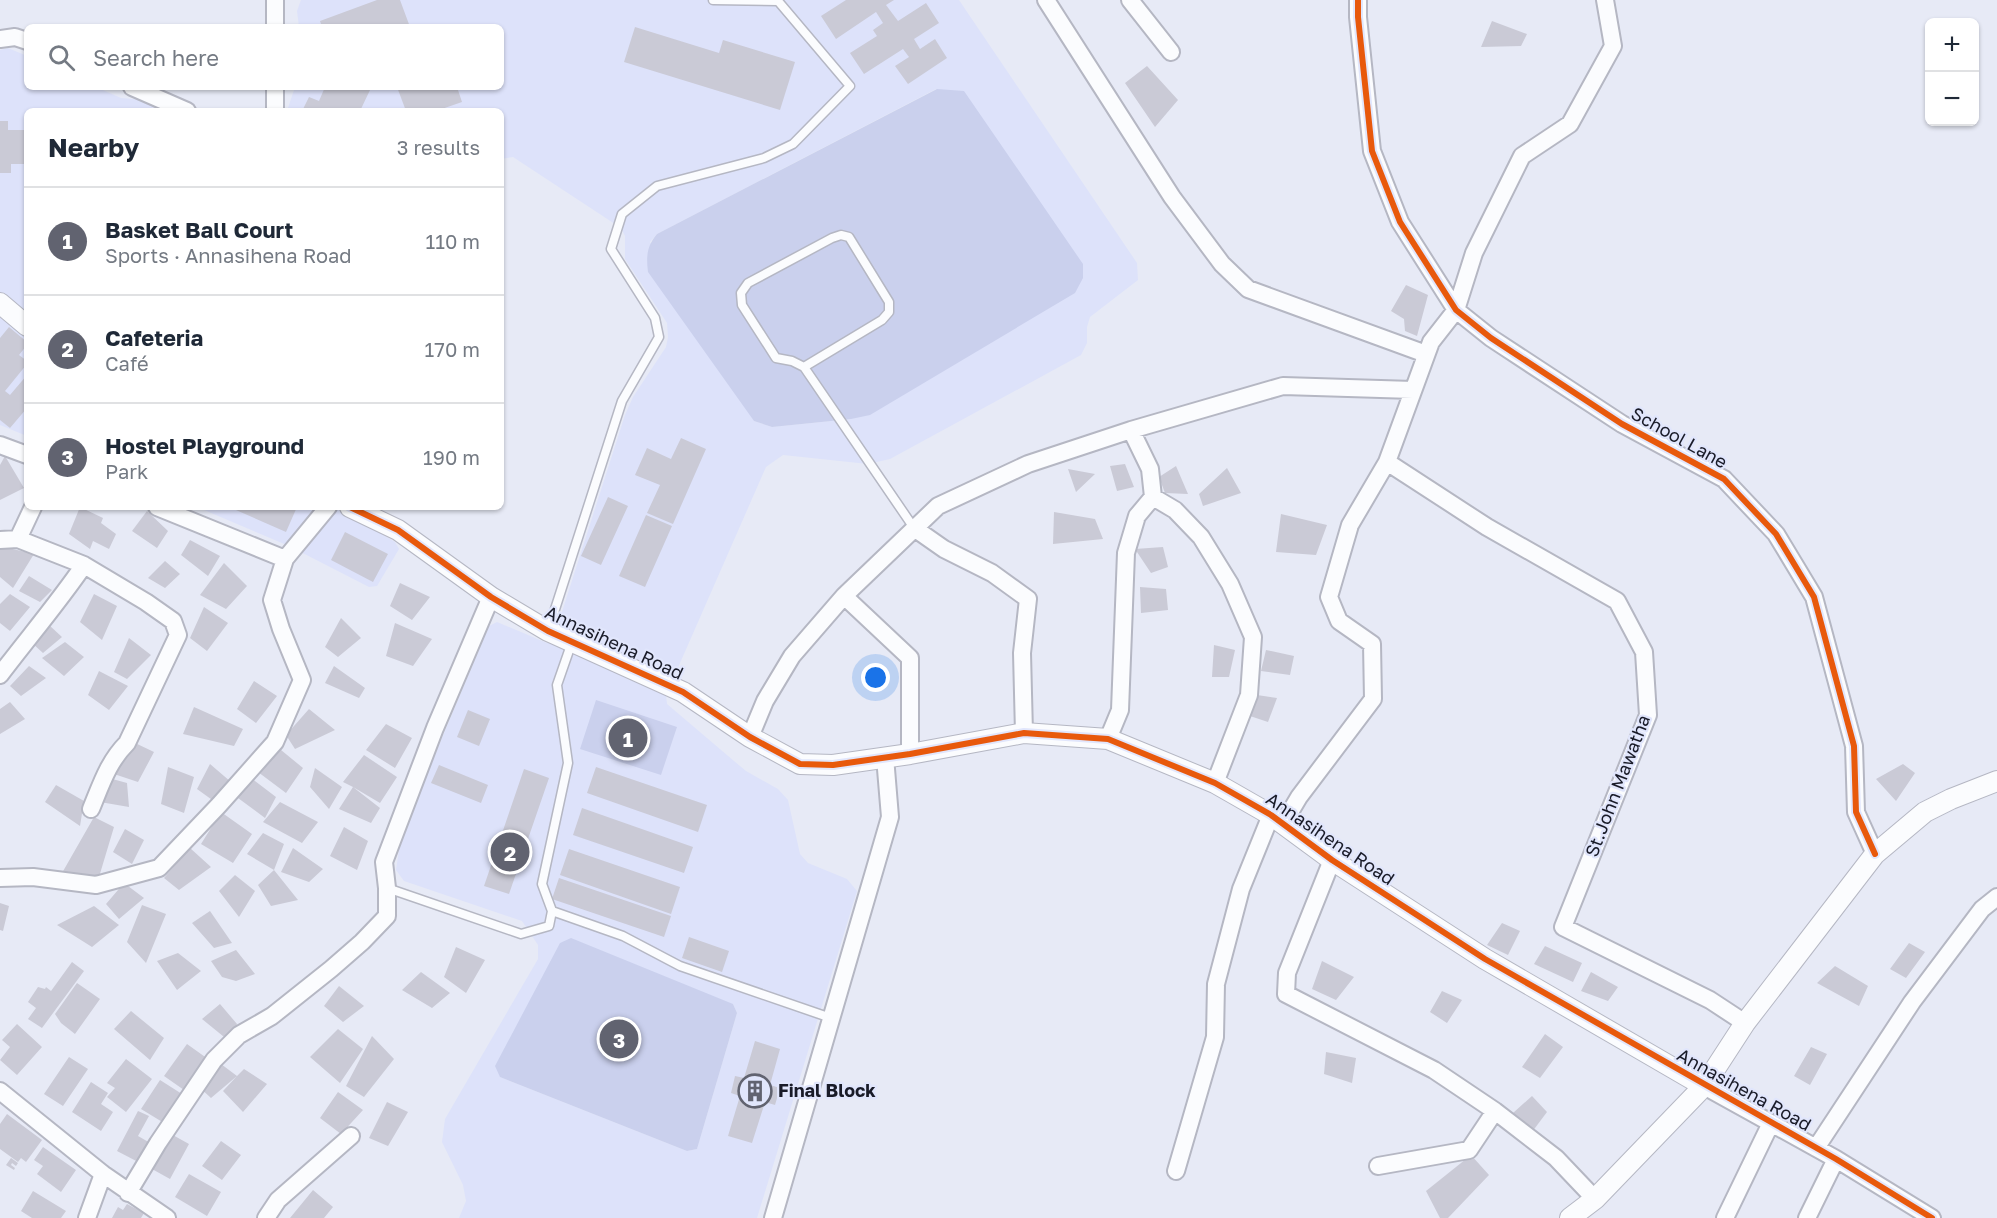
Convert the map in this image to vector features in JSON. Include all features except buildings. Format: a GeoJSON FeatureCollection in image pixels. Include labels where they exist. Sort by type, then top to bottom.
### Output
{"type":"FeatureCollection","features":[{"type":"Feature","properties":{"kind":"street"},"geometry":{"type":"LineString","coordinates":[[275,0],[275,24]]}},
{"type":"Feature","properties":{"kind":"street"},"geometry":{"type":"LineString","coordinates":[[1046,0],[1172,197],[1222,264],[1248,289],[1426,354]]}},
{"type":"Feature","properties":{"kind":"street"},"geometry":{"type":"LineString","coordinates":[[1130,0],[1171,52]]}},
{"type":"Feature","properties":{"kind":"street","name":"School Lane"},"geometry":{"type":"LineString","coordinates":[[1358,0],[1372,151],[1400,222],[1456,310],[1491,338],[1622,424],[1724,479],[1776,534],[1814,597],[1854,746],[1856,812],[1875,854]]}},
{"type":"Feature","properties":{"kind":"street"},"geometry":{"type":"LineString","coordinates":[[1176,1171],[1215,1037],[1216,984],[1241,889],[1277,819],[1299,797],[1373,699],[1372,644],[1339,621],[1329,597],[1350,525],[1387,462],[1431,342],[1456,310],[1474,253],[1522,156],[1570,124],[1613,46],[1605,0]]}},
{"type":"Feature","properties":{"kind":"street"},"geometry":{"type":"LineString","coordinates":[[0,39],[15,37],[24,40]]}},
{"type":"Feature","properties":{"kind":"street"},"geometry":{"type":"LineString","coordinates":[[139,90],[180,108]]}},
{"type":"Feature","properties":{"kind":"street"},"geometry":{"type":"LineString","coordinates":[[274,108],[275,90]]}},
{"type":"Feature","properties":{"kind":"street"},"geometry":{"type":"LineString","coordinates":[[0,303],[24,323]]}},
{"type":"Feature","properties":{"kind":"street"},"geometry":{"type":"LineString","coordinates":[[750,737],[765,701],[792,656],[844,596],[938,506],[1028,464],[1131,430],[1283,386],[1413,390]]}},
{"type":"Feature","properties":{"kind":"street"},"geometry":{"type":"LineString","coordinates":[[1108,739],[1120,710],[1126,553],[1137,516],[1153,497],[1150,469],[1131,430]]}},
{"type":"Feature","properties":{"kind":"street"},"geometry":{"type":"LineString","coordinates":[[0,445],[24,454]]}},
{"type":"Feature","properties":{"kind":"street","name":"St.John Mawatha"},"geometry":{"type":"LineString","coordinates":[[1387,462],[1487,527],[1617,601],[1644,652],[1648,715],[1563,927],[1710,1000],[1745,1023]]}},
{"type":"Feature","properties":{"kind":"street"},"geometry":{"type":"LineString","coordinates":[[1153,497],[1175,510],[1201,537],[1230,584],[1253,637],[1249,696],[1215,783]]}},
{"type":"Feature","properties":{"kind":"street"},"geometry":{"type":"LineString","coordinates":[[18,539],[32,510]]}},
{"type":"Feature","properties":{"kind":"street"},"geometry":{"type":"LineString","coordinates":[[163,510],[285,559]]}},
{"type":"Feature","properties":{"kind":"street"},"geometry":{"type":"LineString","coordinates":[[0,878],[33,877],[96,885],[159,868],[275,742],[302,680],[272,600],[285,559],[326,510]]}},
{"type":"Feature","properties":{"kind":"street","name":"Annasihena Road"},"geometry":{"type":"LineString","coordinates":[[357,510],[398,530],[492,597],[548,631],[683,692],[750,737],[800,764],[832,765],[910,754],[1024,733],[1108,739],[1215,783],[1277,819],[1332,860],[1485,959],[1704,1086],[1836,1159],[1932,1218]]}},
{"type":"Feature","properties":{"kind":"street"},"geometry":{"type":"LineString","coordinates":[[914,528],[944,549],[992,573],[1028,599],[1023,653],[1024,733]]}},
{"type":"Feature","properties":{"kind":"street"},"geometry":{"type":"LineString","coordinates":[[0,540],[18,539],[84,565],[173,621],[178,635],[128,743],[115,755],[107,768],[91,809]]}},
{"type":"Feature","properties":{"kind":"street"},"geometry":{"type":"LineString","coordinates":[[0,675],[39,623],[56,606],[84,565]]}},
{"type":"Feature","properties":{"kind":"street"},"geometry":{"type":"LineString","coordinates":[[844,596],[910,658],[910,754]]}},
{"type":"Feature","properties":{"kind":"street"},"geometry":{"type":"LineString","coordinates":[[128,1193],[158,1143],[214,1060],[239,1035],[272,1016],[362,942],[387,916],[384,862],[435,728],[492,597]]}},
{"type":"Feature","properties":{"kind":"street"},"geometry":{"type":"LineString","coordinates":[[773,1218],[890,817],[885,757]]}},
{"type":"Feature","properties":{"kind":"street"},"geometry":{"type":"LineString","coordinates":[[1570,1218],[1595,1199],[1704,1086],[1745,1023],[1875,854],[1925,812],[1997,781]]}},
{"type":"Feature","properties":{"kind":"street"},"geometry":{"type":"LineString","coordinates":[[1332,860],[1287,973],[1286,994],[1434,1070],[1495,1111],[1556,1158],[1595,1199]]}},
{"type":"Feature","properties":{"kind":"street"},"geometry":{"type":"LineString","coordinates":[[1816,1148],[1912,1002],[1982,909],[1997,897]]}},
{"type":"Feature","properties":{"kind":"street"},"geometry":{"type":"LineString","coordinates":[[0,1092],[128,1193],[167,1218]]}},
{"type":"Feature","properties":{"kind":"street"},"geometry":{"type":"LineString","coordinates":[[1378,1166],[1469,1150],[1495,1111]]}},
{"type":"Feature","properties":{"kind":"street"},"geometry":{"type":"LineString","coordinates":[[1725,1218],[1771,1123]]}},
{"type":"Feature","properties":{"kind":"street"},"geometry":{"type":"LineString","coordinates":[[266,1218],[278,1200],[351,1136]]}},
{"type":"Feature","properties":{"kind":"street"},"geometry":{"type":"LineString","coordinates":[[1807,1218],[1836,1159]]}},
{"type":"Feature","properties":{"kind":"street"},"geometry":{"type":"LineString","coordinates":[[87,1218],[103,1174]]}},
{"type":"Feature","properties":{"kind":"lane"},"geometry":{"type":"LineString","coordinates":[[548,631],[622,401],[659,337],[655,318],[611,249],[622,214],[657,186],[765,158],[793,144],[850,86],[778,1],[713,0]]}},
{"type":"Feature","properties":{"kind":"lane"},"geometry":{"type":"LineString","coordinates":[[804,367],[882,320],[889,312],[889,302],[849,237],[841,235],[832,238],[748,283],[741,292],[742,305],[776,358],[792,361],[804,367],[914,528]]}},
{"type":"Feature","properties":{"kind":"lane"},"geometry":{"type":"LineString","coordinates":[[387,888],[521,934],[549,926],[552,911],[542,884],[568,763],[557,685],[572,642]]}},
{"type":"Feature","properties":{"kind":"lane"},"geometry":{"type":"LineString","coordinates":[[552,911],[623,936],[680,966],[831,1018]]}},
{"type":"Feature","properties":{"kind":"shaded area"},"geometry":{"type":"Polygon","coordinates":[[[301,0],[959,0],[1137,263],[1138,280],[1090,317],[1087,327],[1087,343],[1081,355],[890,459],[868,464],[783,455],[766,467],[666,695],[667,704],[746,771],[778,789],[788,800],[800,854],[808,863],[847,879],[857,891],[757,1218],[459,1218],[466,1201],[463,1185],[442,1142],[445,1119],[538,959],[538,945],[522,921],[404,881],[396,870],[400,843],[405,826],[489,626],[497,622],[547,643],[553,640],[625,415],[633,397],[666,347],[667,323],[625,259],[625,236],[621,228],[513,157],[504,158],[504,108],[288,108],[294,90],[504,90],[504,24],[299,24],[297,11],[301,0]],[[936,89],[657,234],[650,242],[754,421],[772,427],[851,419],[936,89]],[[733,1004],[500,1077],[687,1151],[697,1149],[737,1013],[733,1004]]]}},
{"type":"Feature","properties":{"kind":"shaded area"},"geometry":{"type":"Polygon","coordinates":[[[8,48],[24,55],[24,90],[103,90],[121,98],[145,100],[163,108],[24,108],[24,435],[0,425],[0,50],[8,48]]]}},
{"type":"Feature","properties":{"kind":"shaded area"},"geometry":{"type":"Polygon","coordinates":[[[937,89],[964,91],[1083,264],[1083,278],[1075,293],[870,415],[772,427],[754,421],[648,272],[647,256],[651,243],[657,234],[937,89]]]}},
{"type":"Feature","properties":{"kind":"shaded area"},"geometry":{"type":"Polygon","coordinates":[[[204,510],[367,510],[365,524],[395,542],[399,549],[377,586],[369,587],[289,546],[204,510]]]}},
{"type":"Feature","properties":{"kind":"shaded area"},"geometry":{"type":"Polygon","coordinates":[[[596,700],[677,727],[661,775],[580,749],[596,700]]]}},
{"type":"Feature","properties":{"kind":"shaded area"},"geometry":{"type":"Polygon","coordinates":[[[571,938],[733,1004],[737,1013],[697,1149],[687,1151],[500,1077],[495,1066],[560,943],[571,938]]]}},
{"type":"Feature","properties":{"kind":"cycle path"},"geometry":{"type":"LineString","coordinates":[[1358,0],[1372,151],[1400,222],[1456,310],[1491,338],[1622,424],[1724,479],[1776,534],[1814,597],[1854,746],[1856,812],[1875,854]]}},
{"type":"Feature","properties":{"kind":"cycle path"},"geometry":{"type":"LineString","coordinates":[[356,510],[398,530],[491,597],[548,631],[683,692],[750,737],[800,764],[833,765],[910,754],[1024,733],[1108,739],[1215,783],[1271,815],[1332,860],[1485,959],[1836,1159],[1932,1218]]}},
{"type":"Feature","properties":{"kind":"place","name":"Basket Ball Court"},"geometry":{"type":"Point","coordinates":[628,738]}},
{"type":"Feature","properties":{"kind":"place","name":"Cafeteria"},"geometry":{"type":"Point","coordinates":[510,852]}},
{"type":"Feature","properties":{"kind":"place","name":"Hostel Playground"},"geometry":{"type":"Point","coordinates":[619,1039]}},
{"type":"Feature","properties":{"kind":"place","name":"Final Block"},"geometry":{"type":"Point","coordinates":[755,1091]}}]}
